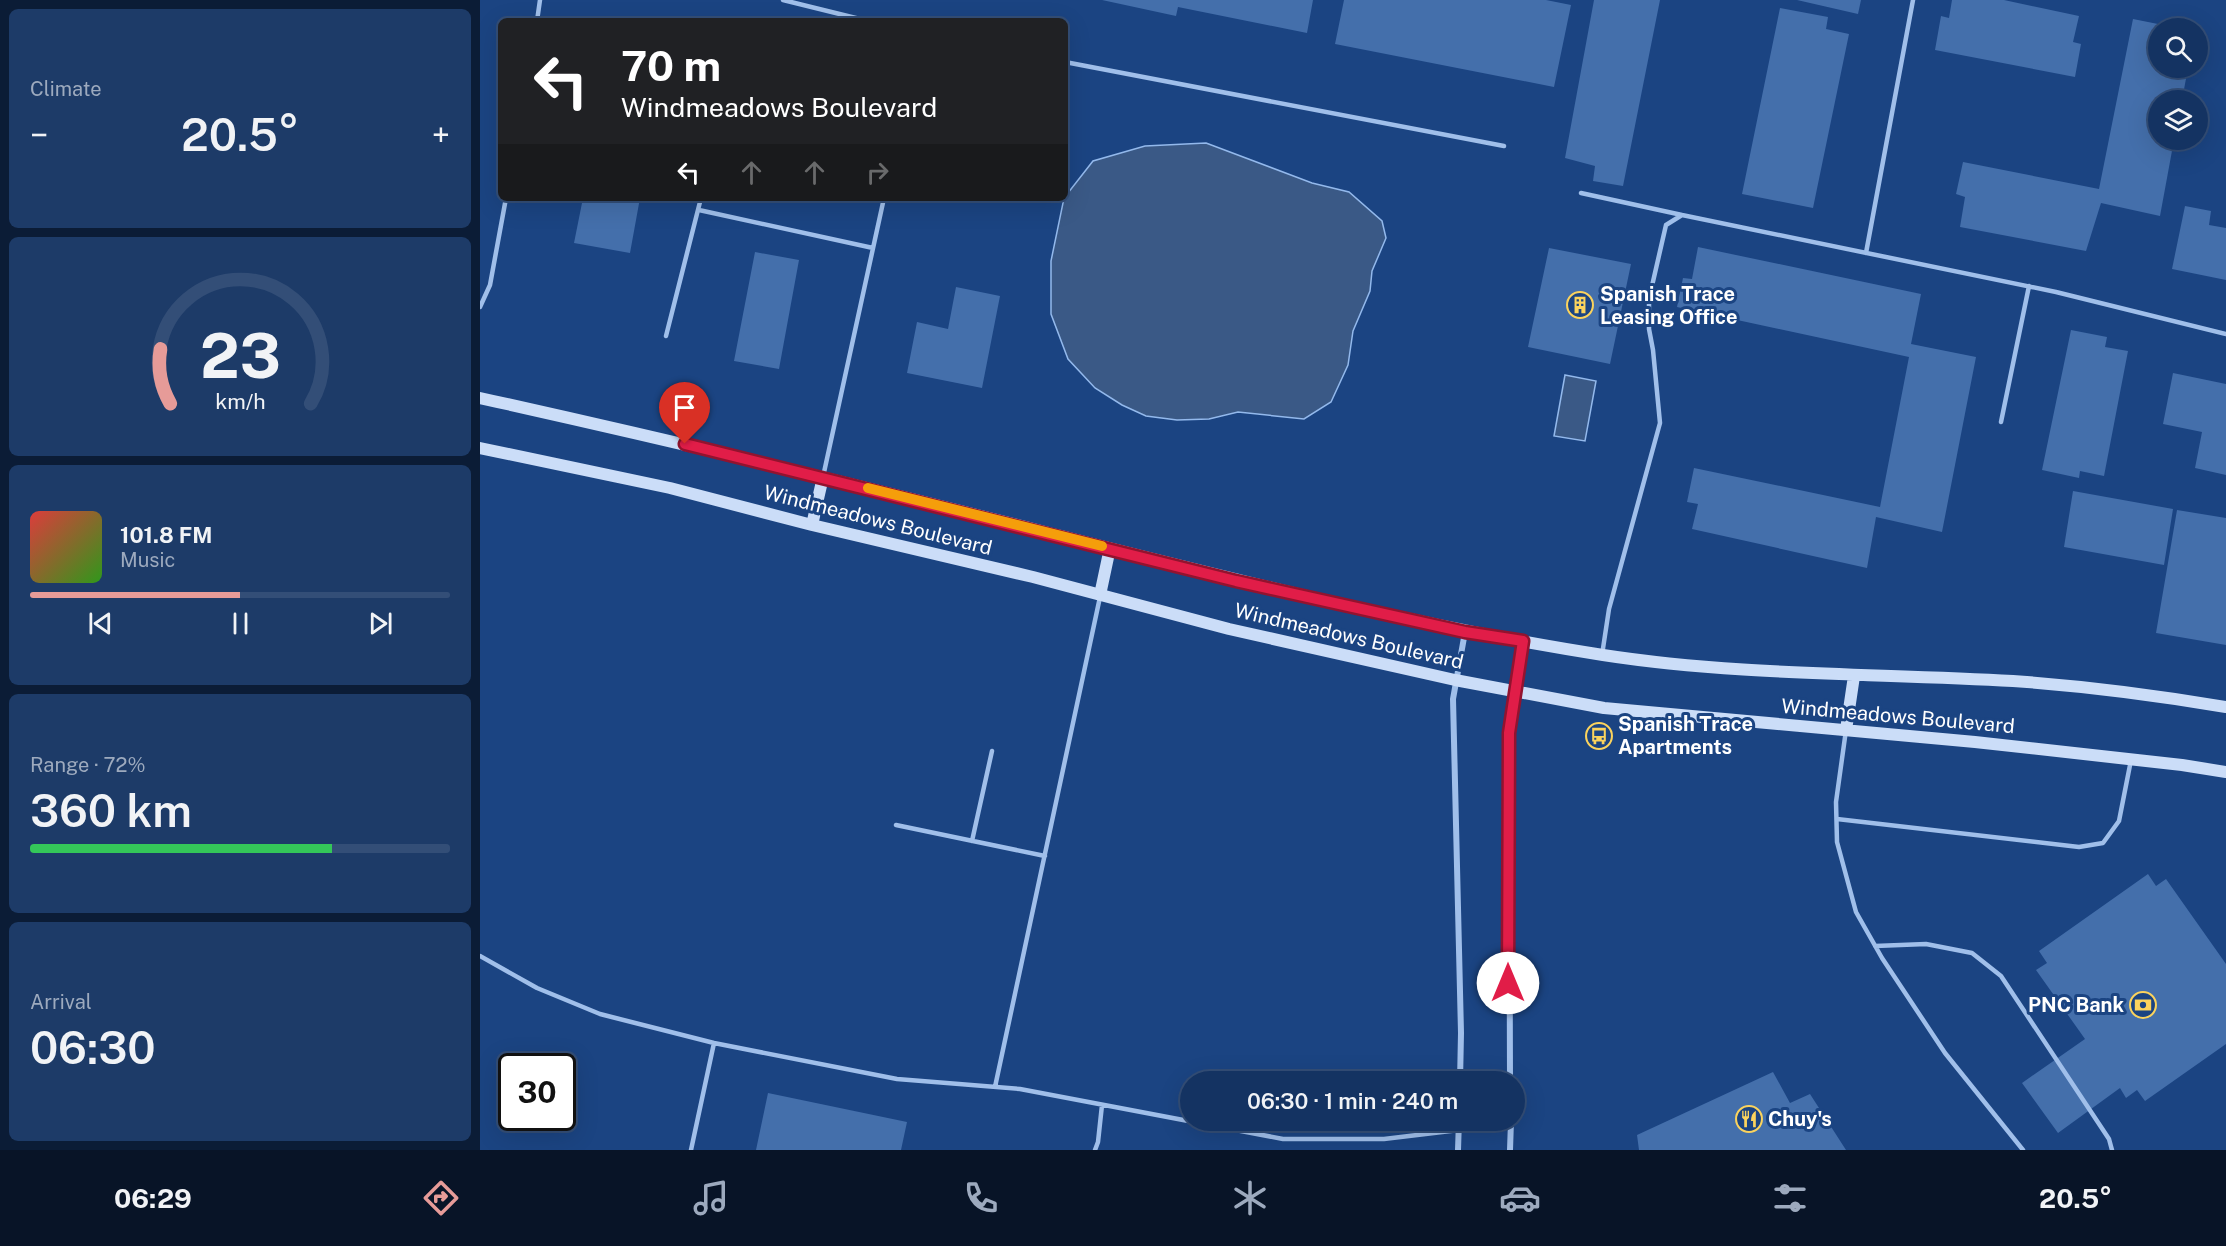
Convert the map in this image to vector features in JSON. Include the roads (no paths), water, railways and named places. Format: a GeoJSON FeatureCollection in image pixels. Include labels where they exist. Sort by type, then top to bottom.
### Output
{"type":"FeatureCollection","features":[{"type":"Feature","properties":{"kind":"street","name":"Windmeadows Boulevard"},"geometry":{"type":"LineString","coordinates":[[480,398],[823,477],[1236,581],[1465,632],[1672,665],[1854,676],[2013,681],[2141,693],[2226,707]]}},
{"type":"Feature","properties":{"kind":"street","name":"Windmeadows Boulevard"},"geometry":{"type":"LineString","coordinates":[[480,448],[670,488],[812,525],[1033,577],[1229,629],[1455,680],[1604,708],[2131,759],[2226,772]]}},
{"type":"Feature","properties":{"kind":"street"},"geometry":{"type":"LineString","coordinates":[[812,525],[823,477]]}},
{"type":"Feature","properties":{"kind":"street"},"geometry":{"type":"LineString","coordinates":[[1100,595],[1110,548]]}},
{"type":"Feature","properties":{"kind":"street"},"geometry":{"type":"LineString","coordinates":[[1460,1071],[1453,699],[1465,632]]}},
{"type":"Feature","properties":{"kind":"street"},"geometry":{"type":"LineString","coordinates":[[1509,1071],[1509,733],[1523,641]]}},
{"type":"Feature","properties":{"kind":"street"},"geometry":{"type":"LineString","coordinates":[[1846,730],[1854,676]]}},
{"type":"Feature","properties":{"kind":"street"},"geometry":{"type":"LineString","coordinates":[[1458,1150],[1459,1131]]}},
{"type":"Feature","properties":{"kind":"street"},"geometry":{"type":"LineString","coordinates":[[1510,1150],[1511,1131]]}},
{"type":"Feature","properties":{"kind":"lane"},"geometry":{"type":"LineString","coordinates":[[537,18],[540,0]]}},
{"type":"Feature","properties":{"kind":"lane"},"geometry":{"type":"LineString","coordinates":[[783,0],[856,18]]}},
{"type":"Feature","properties":{"kind":"lane"},"geometry":{"type":"LineString","coordinates":[[1866,253],[1913,0]]}},
{"type":"Feature","properties":{"kind":"lane"},"geometry":{"type":"LineString","coordinates":[[1068,63],[1504,146]]}},
{"type":"Feature","properties":{"kind":"lane"},"geometry":{"type":"LineString","coordinates":[[1581,193],[2029,286],[2226,334]]}},
{"type":"Feature","properties":{"kind":"lane"},"geometry":{"type":"LineString","coordinates":[[480,307],[490,285],[505,201]]}},
{"type":"Feature","properties":{"kind":"lane"},"geometry":{"type":"LineString","coordinates":[[666,336],[700,201]]}},
{"type":"Feature","properties":{"kind":"lane"},"geometry":{"type":"LineString","coordinates":[[823,477],[883,201]]}},
{"type":"Feature","properties":{"kind":"lane"},"geometry":{"type":"LineString","coordinates":[[699,210],[873,248]]}},
{"type":"Feature","properties":{"kind":"lane"},"geometry":{"type":"LineString","coordinates":[[1602,655],[1609,609],[1660,423],[1649,329],[1649,299],[1666,225],[1682,215]]}},
{"type":"Feature","properties":{"kind":"lane"},"geometry":{"type":"LineString","coordinates":[[2001,422],[2029,286]]}},
{"type":"Feature","properties":{"kind":"lane"},"geometry":{"type":"LineString","coordinates":[[995,1087],[1100,595]]}},
{"type":"Feature","properties":{"kind":"lane"},"geometry":{"type":"LineString","coordinates":[[1846,730],[1836,802],[1837,842],[1856,912],[1875,946],[1945,1053],[2023,1150]]}},
{"type":"Feature","properties":{"kind":"lane"},"geometry":{"type":"LineString","coordinates":[[972,841],[992,751]]}},
{"type":"Feature","properties":{"kind":"lane"},"geometry":{"type":"LineString","coordinates":[[1837,819],[2079,847],[2103,843],[2119,821],[2131,759]]}},
{"type":"Feature","properties":{"kind":"lane"},"geometry":{"type":"LineString","coordinates":[[896,825],[1045,855]]}},
{"type":"Feature","properties":{"kind":"lane"},"geometry":{"type":"LineString","coordinates":[[1875,946],[1926,944],[1972,953],[2001,976],[2109,1139],[2112,1150]]}},
{"type":"Feature","properties":{"kind":"lane"},"geometry":{"type":"LineString","coordinates":[[480,956],[537,988],[600,1014],[714,1043],[897,1079],[1020,1089],[1180,1120]]}},
{"type":"Feature","properties":{"kind":"lane"},"geometry":{"type":"LineString","coordinates":[[691,1150],[714,1043]]}},
{"type":"Feature","properties":{"kind":"lane"},"geometry":{"type":"LineString","coordinates":[[1095,1150],[1102,1105]]}},
{"type":"Feature","properties":{"kind":"lane"},"geometry":{"type":"LineString","coordinates":[[1240,1131],[1283,1139],[1384,1139],[1451,1131]]}},
{"type":"Feature","properties":{"kind":"water"},"geometry":{"type":"Polygon","coordinates":[[[1206,143],[1312,183],[1349,192],[1382,221],[1386,238],[1372,271],[1370,291],[1353,331],[1348,365],[1331,402],[1304,419],[1238,412],[1209,419],[1177,420],[1146,416],[1122,405],[1095,388],[1068,359],[1051,314],[1051,261],[1063,201],[1068,201],[1068,193],[1093,161],[1145,146],[1206,143]]]}},
{"type":"Feature","properties":{"kind":"water"},"geometry":{"type":"Polygon","coordinates":[[[1565,375],[1596,381],[1585,441],[1554,436],[1565,375]]]}},
{"type":"Feature","properties":{"kind":"place","name":"Spanish Trace Leasing Office"},"geometry":{"type":"Point","coordinates":[1580,305]}},
{"type":"Feature","properties":{"kind":"place","name":"Spanish Trace Apartments"},"geometry":{"type":"Point","coordinates":[1599,736]}},
{"type":"Feature","properties":{"kind":"place","name":"PNC Bank"},"geometry":{"type":"Point","coordinates":[2143,1005]}},
{"type":"Feature","properties":{"kind":"place","name":"Chuy's"},"geometry":{"type":"Point","coordinates":[1749,1119]}}]}
